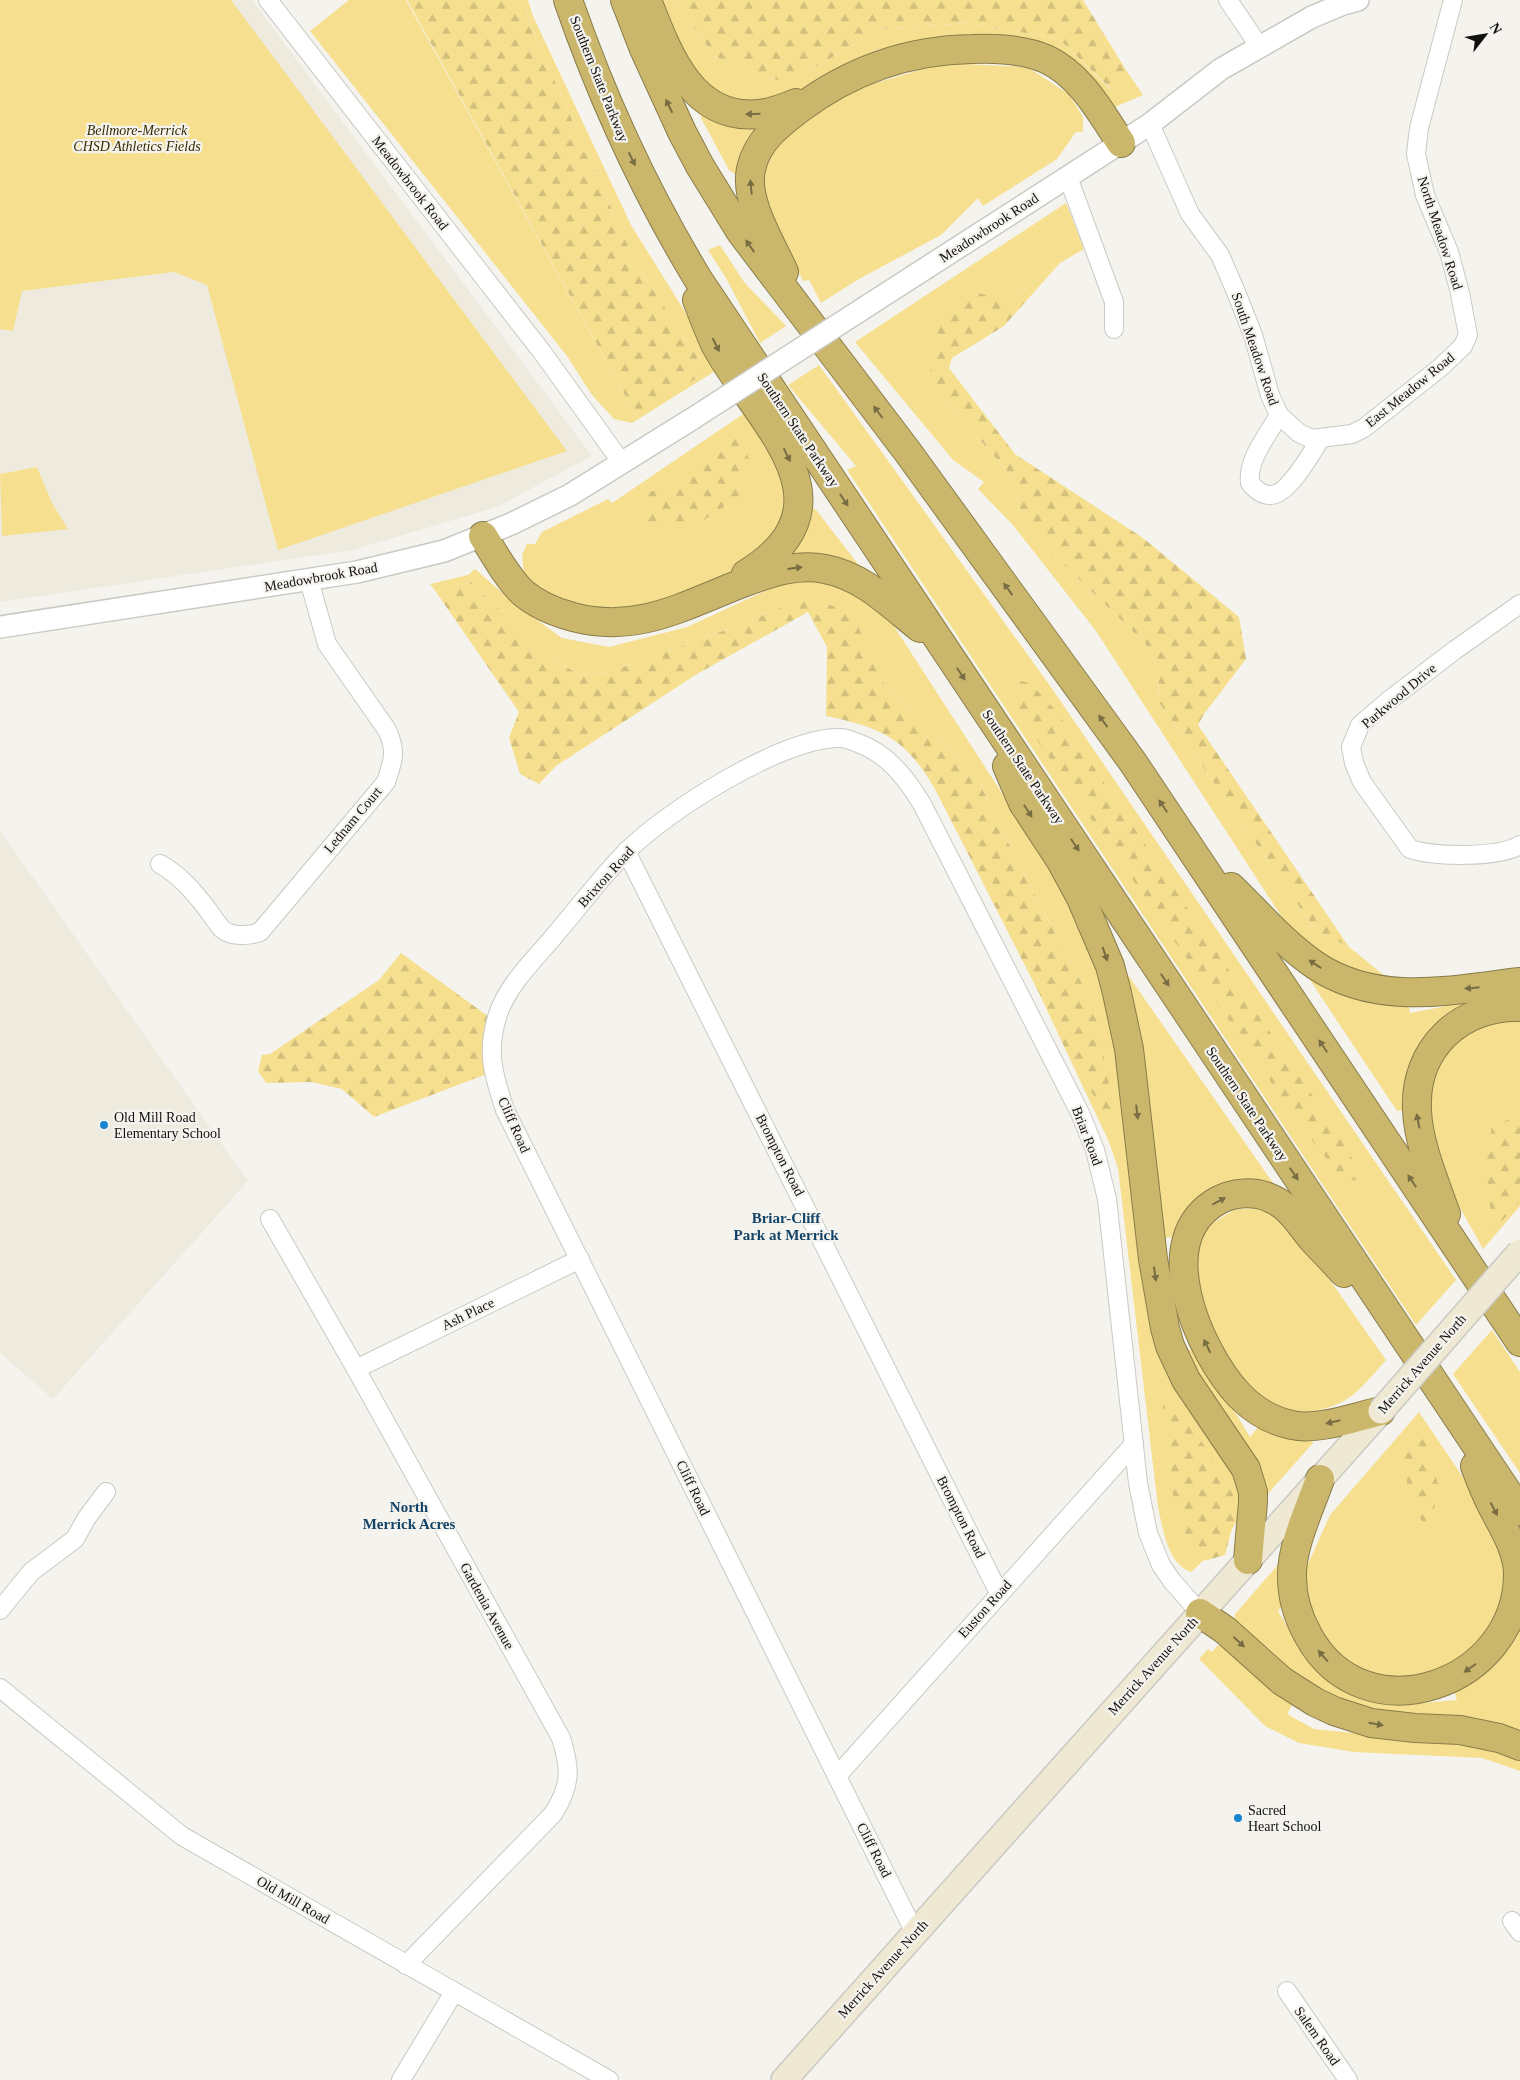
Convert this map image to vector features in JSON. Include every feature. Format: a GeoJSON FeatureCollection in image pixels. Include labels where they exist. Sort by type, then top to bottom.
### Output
{"type":"FeatureCollection","features":[{"type":"Feature","properties":{"kind":"highway","name":"Southern State Parkway"},"geometry":{"type":"LineString","coordinates":[[568,0],[615,122],[662,220],[702,286],[1520,1511]]}},
{"type":"Feature","properties":{"kind":"highway"},"geometry":{"type":"LineString","coordinates":[[625,0],[663,94],[700,166],[740,231],[994,569],[1132,761],[1516,1334]]}},
{"type":"Feature","properties":{"kind":"highway"},"geometry":{"type":"LineString","coordinates":[[647,0],[663,41],[677,68],[696,92],[707,101],[733,113],[760,114],[771,112],[816,96],[863,71],[908,56],[959,49],[985,48],[1021,51],[1047,60],[1069,75],[1080,85],[1120,143]]}},
{"type":"Feature","properties":{"kind":"highway"},"geometry":{"type":"LineString","coordinates":[[802,312],[754,205],[750,182],[755,156],[767,136],[776,126],[816,96]]}},
{"type":"Feature","properties":{"kind":"highway"},"geometry":{"type":"LineString","coordinates":[[662,220],[716,346],[783,446],[796,477],[797,506],[792,528],[786,540],[769,560],[715,594]]}},
{"type":"Feature","properties":{"kind":"highway"},"geometry":{"type":"LineString","coordinates":[[483,536],[505,572],[523,592],[546,608],[578,618],[608,623],[642,620],[680,609],[715,594],[777,572],[806,567],[824,568],[841,573],[871,589],[942,645]]}},
{"type":"Feature","properties":{"kind":"highway"},"geometry":{"type":"LineString","coordinates":[[980,703],[1023,803],[1081,898],[1110,966],[1118,993],[1129,1049],[1153,1258],[1165,1328],[1186,1380],[1209,1417],[1246,1469],[1253,1492],[1248,1560]]}},
{"type":"Feature","properties":{"kind":"highway"},"geometry":{"type":"LineString","coordinates":[[1190,846],[1302,955],[1315,965],[1344,980],[1380,991],[1414,993],[1520,982]]}},
{"type":"Feature","properties":{"kind":"highway"},"geometry":{"type":"LineString","coordinates":[[1459,1251],[1433,1175],[1419,1125],[1417,1097],[1419,1082],[1428,1057],[1442,1037],[1452,1028],[1468,1018],[1487,1010],[1520,1007]]}},
{"type":"Feature","properties":{"kind":"highway"},"geometry":{"type":"LineString","coordinates":[[1381,1411],[1302,1427],[1272,1419],[1245,1400],[1231,1385],[1213,1357],[1192,1309],[1184,1281],[1183,1266],[1185,1243],[1189,1232],[1200,1214],[1223,1198],[1242,1194],[1269,1197],[1295,1217],[1312,1238],[1399,1331]]}},
{"type":"Feature","properties":{"kind":"highway"},"geometry":{"type":"LineString","coordinates":[[1320,1480],[1299,1540],[1292,1576],[1298,1616],[1320,1653],[1330,1664],[1355,1681],[1382,1690],[1426,1689],[1452,1680],[1464,1673],[1486,1656],[1502,1636],[1513,1611],[1518,1569],[1509,1539],[1491,1504],[1446,1401]]}},
{"type":"Feature","properties":{"kind":"highway"},"geometry":{"type":"LineString","coordinates":[[1200,1613],[1225,1630],[1282,1681],[1315,1702],[1334,1711],[1371,1723],[1479,1733],[1520,1746]]}},
{"type":"Feature","properties":{"kind":"main road","name":"Merrick Avenue North"},"geometry":{"type":"LineString","coordinates":[[784,2080],[1320,1480],[1520,1252]]}},
{"type":"Feature","properties":{"kind":"street","name":"Meadowbrook Road"},"geometry":{"type":"LineString","coordinates":[[268,0],[542,352],[622,463]]}},
{"type":"Feature","properties":{"kind":"street"},"geometry":{"type":"LineString","coordinates":[[1228,0],[1259,46]]}},
{"type":"Feature","properties":{"kind":"street","name":"Meadowbrook Road"},"geometry":{"type":"LineString","coordinates":[[0,627],[357,572],[444,551],[483,536],[570,495],[622,463],[1150,124],[1221,70],[1259,46],[1312,16],[1358,0]]}},
{"type":"Feature","properties":{"kind":"street","name":"North Meadow Road"},"geometry":{"type":"LineString","coordinates":[[1453,0],[1419,128],[1416,154],[1425,195],[1449,252],[1466,321]]}},
{"type":"Feature","properties":{"kind":"street","name":"South Meadow Road"},"geometry":{"type":"LineString","coordinates":[[1150,124],[1190,214],[1220,255],[1253,335],[1270,395],[1279,415]]}},
{"type":"Feature","properties":{"kind":"street"},"geometry":{"type":"LineString","coordinates":[[1068,177],[1114,302],[1114,329]]}},
{"type":"Feature","properties":{"kind":"street","name":"East Meadow Road"},"geometry":{"type":"LineString","coordinates":[[1279,415],[1300,433],[1312,439],[1352,434],[1364,428],[1441,368],[1463,346],[1468,335],[1466,321]]}},
{"type":"Feature","properties":{"kind":"street"},"geometry":{"type":"LineString","coordinates":[[1279,415],[1253,461],[1249,473],[1250,483],[1262,493],[1276,494],[1284,488],[1297,474],[1321,438]]}},
{"type":"Feature","properties":{"kind":"street","name":"Lednam Court"},"geometry":{"type":"LineString","coordinates":[[160,864],[175,872],[194,892],[223,929],[232,934],[253,935],[260,932],[386,782],[393,762],[393,744],[387,730],[327,644],[309,580]]}},
{"type":"Feature","properties":{"kind":"street","name":"Parkwood Drive"},"geometry":{"type":"LineString","coordinates":[[1520,604],[1388,701],[1360,726],[1351,747],[1354,763],[1362,782],[1410,849],[1421,853],[1457,855],[1502,852],[1520,844]]}},
{"type":"Feature","properties":{"kind":"street","name":"Briar Road"},"geometry":{"type":"LineString","coordinates":[[821,740],[842,738],[868,746],[897,768],[908,782],[922,804],[1088,1132],[1095,1150],[1107,1199],[1138,1483],[1148,1533],[1161,1565],[1172,1581],[1200,1613]]}},
{"type":"Feature","properties":{"kind":"street","name":"Brixton Road"},"geometry":{"type":"LineString","coordinates":[[492,1036],[499,1012],[516,982],[626,851],[672,814],[759,762],[793,747],[821,740]]}},
{"type":"Feature","properties":{"kind":"street","name":"Brompton Road"},"geometry":{"type":"LineString","coordinates":[[626,851],[1000,1593]]}},
{"type":"Feature","properties":{"kind":"street","name":"Cliff Road"},"geometry":{"type":"LineString","coordinates":[[492,1036],[492,1072],[505,1110],[915,1933]]}},
{"type":"Feature","properties":{"kind":"street","name":"Gardenia Avenue"},"geometry":{"type":"LineString","coordinates":[[270,1219],[561,1738],[568,1759],[568,1777],[564,1798],[553,1814],[406,1965]]}},
{"type":"Feature","properties":{"kind":"street","name":"Ash Place"},"geometry":{"type":"LineString","coordinates":[[356,1370],[580,1259]]}},
{"type":"Feature","properties":{"kind":"street","name":"Euston Road"},"geometry":{"type":"LineString","coordinates":[[837,1776],[1134,1444]]}},
{"type":"Feature","properties":{"kind":"street"},"geometry":{"type":"LineString","coordinates":[[0,1610],[31,1572],[75,1540],[86,1518],[106,1492]]}},
{"type":"Feature","properties":{"kind":"street","name":"Old Mill Road"},"geometry":{"type":"LineString","coordinates":[[0,1688],[182,1836],[608,2080]]}},
{"type":"Feature","properties":{"kind":"street","name":"Salem Road"},"geometry":{"type":"LineString","coordinates":[[1287,1991],[1348,2080]]}},
{"type":"Feature","properties":{"kind":"street"},"geometry":{"type":"LineString","coordinates":[[401,2080],[454,1992]]}},
{"type":"Feature","properties":{"kind":"shaded area","name":"Bellmore-Merrick CHSD Athletics Fields"},"geometry":{"type":"Polygon","coordinates":[[[0,0],[252,0],[592,456],[497,507],[353,550],[0,602],[0,0]]]}},
{"type":"Feature","properties":{"kind":"shaded area","name":"Old Mill Road Elementary School"},"geometry":{"type":"Polygon","coordinates":[[[0,831],[248,1181],[53,1399],[0,1353],[0,831]]]}},
{"type":"Feature","properties":{"kind":"green space","name":"Bellmore-Merrick CHSD Athletics Fields"},"geometry":{"type":"Polygon","coordinates":[[[0,0],[231,0],[567,451],[278,550],[207,285],[174,272],[22,291],[13,331],[0,329],[0,0]]]}},
{"type":"Feature","properties":{"kind":"green space"},"geometry":{"type":"Polygon","coordinates":[[[349,0],[406,0],[636,415],[704,367],[636,264],[533,32],[523,0],[528,0],[533,16],[631,225],[720,368],[632,423],[614,419],[592,395],[567,356],[310,31],[349,0]]]}},
{"type":"Feature","properties":{"kind":"green space"},"geometry":{"type":"Polygon","coordinates":[[[407,0],[523,0],[533,32],[636,264],[704,367],[704,374],[636,415],[407,0]]]}},
{"type":"Feature","properties":{"kind":"green space"},"geometry":{"type":"Polygon","coordinates":[[[661,0],[672,0],[716,57],[788,84],[879,29],[969,23],[1059,39],[1110,89],[1126,70],[1143,95],[1115,107],[1030,42],[955,35],[876,50],[786,104],[744,106],[714,92],[689,65],[661,0]]]}},
{"type":"Feature","properties":{"kind":"green space"},"geometry":{"type":"Polygon","coordinates":[[[672,0],[1083,0],[1126,70],[1111,89],[1059,39],[969,23],[879,29],[788,84],[716,57],[672,0]]]}},
{"type":"Feature","properties":{"kind":"green space"},"geometry":{"type":"Polygon","coordinates":[[[943,63],[1027,67],[1069,94],[1083,117],[1083,132],[1076,132],[1057,159],[983,206],[978,198],[941,235],[859,279],[821,303],[809,280],[803,281],[768,210],[763,178],[776,142],[803,119],[856,89],[943,63]]]}},
{"type":"Feature","properties":{"kind":"green space"},"geometry":{"type":"Polygon","coordinates":[[[701,114],[763,127],[741,171],[735,174],[729,170],[701,118],[701,114]]]}},
{"type":"Feature","properties":{"kind":"green space"},"geometry":{"type":"Polygon","coordinates":[[[1066,203],[1084,249],[1060,263],[1007,302],[934,324],[942,396],[1012,477],[1025,527],[1145,643],[1159,672],[1158,701],[1316,931],[1349,947],[1396,985],[1341,971],[1300,945],[1096,631],[1012,524],[978,489],[984,482],[953,460],[855,342],[1066,203]]]}},
{"type":"Feature","properties":{"kind":"green space"},"geometry":{"type":"Polygon","coordinates":[[[720,245],[744,282],[786,326],[760,343],[726,278],[708,250],[720,245]]]}},
{"type":"Feature","properties":{"kind":"green space"},"geometry":{"type":"Polygon","coordinates":[[[1060,263],[1004,326],[952,358],[949,368],[1015,454],[1143,538],[1239,617],[1246,659],[1204,714],[1198,725],[1349,947],[1316,931],[1158,701],[1159,672],[1145,643],[1025,527],[1012,477],[942,396],[930,376],[934,324],[973,291],[1007,302],[1060,263]]]}},
{"type":"Feature","properties":{"kind":"green space"},"geometry":{"type":"Polygon","coordinates":[[[819,365],[1053,690],[1456,1280],[1416,1325],[847,470],[856,466],[788,385],[819,365]]]}},
{"type":"Feature","properties":{"kind":"green space"},"geometry":{"type":"Polygon","coordinates":[[[749,410],[783,465],[789,502],[772,545],[744,565],[697,591],[630,613],[580,609],[542,597],[524,574],[522,555],[527,544],[535,544],[542,532],[608,499],[612,503],[749,410]]]}},
{"type":"Feature","properties":{"kind":"green space"},"geometry":{"type":"Polygon","coordinates":[[[739,433],[750,462],[739,497],[695,526],[648,525],[643,494],[687,480],[707,452],[739,433]]]}},
{"type":"Feature","properties":{"kind":"green space"},"geometry":{"type":"Polygon","coordinates":[[[37,467],[52,503],[68,529],[2,536],[0,474],[37,467]]]}},
{"type":"Feature","properties":{"kind":"green space"},"geometry":{"type":"Polygon","coordinates":[[[813,508],[864,572],[787,558],[798,543],[808,511],[813,508]]]}},
{"type":"Feature","properties":{"kind":"green space"},"geometry":{"type":"Polygon","coordinates":[[[475,569],[514,603],[562,638],[609,647],[687,627],[789,580],[829,580],[860,594],[888,617],[1053,872],[1088,943],[1113,1021],[1151,1320],[1236,1472],[1246,1497],[1239,1499],[1238,1519],[1226,1539],[1191,1572],[1183,1568],[1171,1553],[1164,1535],[1158,1507],[1118,1168],[1109,1142],[1068,1055],[1108,1117],[1095,1008],[1021,869],[979,782],[921,718],[886,688],[871,656],[803,598],[734,627],[609,672],[581,675],[553,660],[471,582],[436,592],[430,584],[468,575],[475,569]]]}},
{"type":"Feature","properties":{"kind":"green space"},"geometry":{"type":"Polygon","coordinates":[[[471,582],[553,660],[581,675],[609,672],[734,627],[803,598],[834,606],[856,622],[886,688],[921,718],[979,782],[1021,869],[1095,1008],[1114,1111],[1108,1118],[1068,1055],[1039,993],[935,789],[924,772],[913,758],[891,738],[863,725],[826,716],[827,647],[808,612],[697,674],[556,766],[539,784],[520,774],[509,738],[519,712],[436,592],[471,582]]]}},
{"type":"Feature","properties":{"kind":"green space"},"geometry":{"type":"Polygon","coordinates":[[[1012,679],[1030,683],[1057,712],[1350,1152],[1359,1181],[1343,1179],[1303,1129],[1016,709],[1012,679]]]}},
{"type":"Feature","properties":{"kind":"green space"},"geometry":{"type":"Polygon","coordinates":[[[401,953],[496,1022],[492,1072],[374,1117],[342,1089],[311,1082],[266,1083],[258,1071],[262,1055],[270,1054],[379,980],[401,953]]]}},
{"type":"Feature","properties":{"kind":"green space"},"geometry":{"type":"Polygon","coordinates":[[[1121,965],[1278,1190],[1251,1185],[1177,1236],[1161,1239],[1121,965]]]}},
{"type":"Feature","properties":{"kind":"green space"},"geometry":{"type":"Polygon","coordinates":[[[1306,974],[1408,1002],[1410,1013],[1478,1000],[1407,1110],[1397,1111],[1306,974]]]}},
{"type":"Feature","properties":{"kind":"green space"},"geometry":{"type":"Polygon","coordinates":[[[1520,1019],[1520,1206],[1483,1249],[1450,1190],[1428,1126],[1430,1074],[1453,1037],[1485,1020],[1520,1019]]]}},
{"type":"Feature","properties":{"kind":"green space"},"geometry":{"type":"Polygon","coordinates":[[[1520,1115],[1520,1201],[1493,1231],[1485,1163],[1492,1126],[1520,1115]]]}},
{"type":"Feature","properties":{"kind":"green space"},"geometry":{"type":"Polygon","coordinates":[[[1269,1208],[1292,1226],[1386,1360],[1353,1395],[1335,1405],[1309,1412],[1307,1419],[1257,1398],[1228,1360],[1203,1307],[1196,1256],[1204,1228],[1236,1209],[1269,1208]]]}},
{"type":"Feature","properties":{"kind":"green space"},"geometry":{"type":"Polygon","coordinates":[[[1492,1330],[1520,1372],[1520,1473],[1453,1374],[1492,1330]]]}},
{"type":"Feature","properties":{"kind":"green space"},"geometry":{"type":"Polygon","coordinates":[[[1184,1350],[1198,1350],[1250,1437],[1259,1426],[1286,1438],[1311,1436],[1313,1443],[1266,1496],[1213,1406],[1184,1350]]]}},
{"type":"Feature","properties":{"kind":"green space"},"geometry":{"type":"Polygon","coordinates":[[[1161,1384],[1218,1465],[1238,1505],[1225,1555],[1204,1561],[1182,1529],[1170,1483],[1161,1384]]]}},
{"type":"Feature","properties":{"kind":"green space"},"geometry":{"type":"Polygon","coordinates":[[[1419,1412],[1493,1522],[1506,1564],[1501,1602],[1480,1646],[1441,1675],[1378,1678],[1330,1651],[1304,1607],[1307,1566],[1330,1515],[1419,1412]]]}},
{"type":"Feature","properties":{"kind":"green space"},"geometry":{"type":"Polygon","coordinates":[[[1424,1436],[1438,1484],[1430,1537],[1411,1501],[1401,1454],[1424,1436]]]}},
{"type":"Feature","properties":{"kind":"green space"},"geometry":{"type":"Polygon","coordinates":[[[1284,1558],[1285,1603],[1278,1611],[1307,1659],[1347,1693],[1399,1705],[1457,1700],[1454,1691],[1472,1679],[1502,1653],[1516,1635],[1520,1626],[1520,1737],[1363,1713],[1312,1691],[1235,1623],[1235,1614],[1284,1558]]]}},
{"type":"Feature","properties":{"kind":"green space"},"geometry":{"type":"Polygon","coordinates":[[[1218,1645],[1229,1650],[1293,1703],[1287,1714],[1314,1729],[1477,1746],[1514,1755],[1520,1760],[1520,1771],[1482,1758],[1354,1752],[1299,1743],[1265,1726],[1199,1659],[1208,1649],[1212,1652],[1218,1645]]]}},
{"type":"Feature","properties":{"kind":"place","name":"Old Mill Road Elementary School"},"geometry":{"type":"Point","coordinates":[104,1125]}},
{"type":"Feature","properties":{"kind":"place","name":"Sacred Heart School"},"geometry":{"type":"Point","coordinates":[1238,1818]}},
{"type":"Feature","properties":{"kind":"district","name":"Briar-Cliff Park at Merrick"},"geometry":{"type":"Point","coordinates":[786,1226]}},
{"type":"Feature","properties":{"kind":"district","name":"North Merrick Acres"},"geometry":{"type":"Point","coordinates":[409,1516]}}]}
